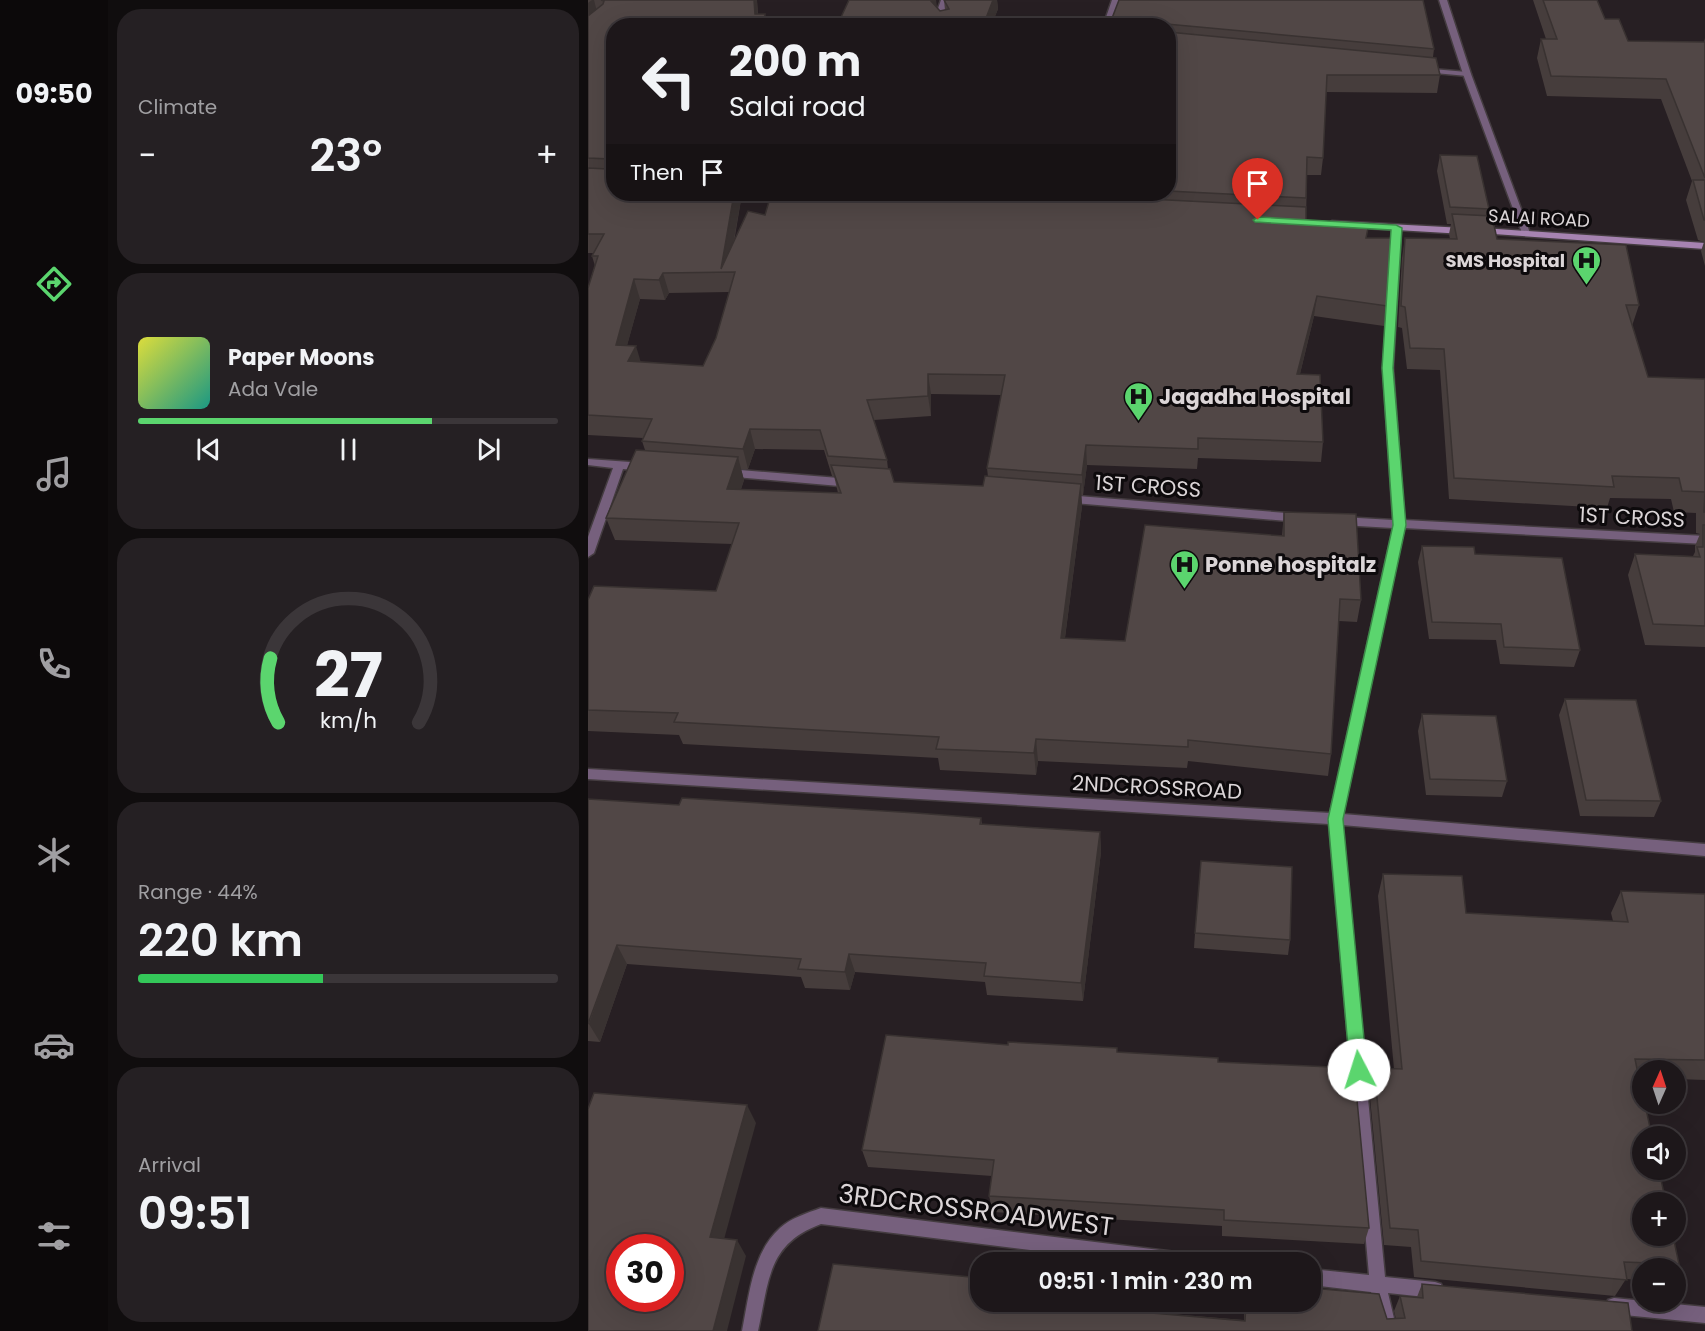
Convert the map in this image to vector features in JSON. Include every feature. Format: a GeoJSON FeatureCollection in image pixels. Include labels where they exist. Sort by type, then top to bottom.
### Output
{"type":"FeatureCollection","features":[{"type":"Feature","properties":{"kind":"main road","name":"SALAI ROAD"},"geometry":{"type":"LineString","coordinates":[[1326,224],[1526,233],[1705,246]]}},
{"type":"Feature","properties":{"kind":"street"},"geometry":{"type":"LineString","coordinates":[[940,18],[945,0]]}},
{"type":"Feature","properties":{"kind":"street"},"geometry":{"type":"LineString","coordinates":[[1110,18],[1116,0]]}},
{"type":"Feature","properties":{"kind":"street"},"geometry":{"type":"LineString","coordinates":[[1443,0],[1467,74],[1526,233]]}},
{"type":"Feature","properties":{"kind":"street"},"geometry":{"type":"LineString","coordinates":[[1419,69],[1467,74]]}},
{"type":"Feature","properties":{"kind":"street"},"geometry":{"type":"LineString","coordinates":[[1389,1331],[1378,1285],[1335,819],[1400,525],[1388,368],[1396,228]]}},
{"type":"Feature","properties":{"kind":"street"},"geometry":{"type":"LineString","coordinates":[[588,462],[654,468]]}},
{"type":"Feature","properties":{"kind":"street"},"geometry":{"type":"LineString","coordinates":[[588,554],[619,465]]}},
{"type":"Feature","properties":{"kind":"street"},"geometry":{"type":"LineString","coordinates":[[713,472],[867,484]]}},
{"type":"Feature","properties":{"kind":"street","name":"1ST CROSS"},"geometry":{"type":"LineString","coordinates":[[1056,499],[1400,525],[1705,540]]}},
{"type":"Feature","properties":{"kind":"street","name":"2NDCROSSROAD"},"geometry":{"type":"LineString","coordinates":[[588,774],[1335,819],[1705,850]]}},
{"type":"Feature","properties":{"kind":"street","name":"3RDCROSSROADWEST"},"geometry":{"type":"LineString","coordinates":[[750,1331],[769,1253],[778,1238],[789,1228],[821,1216],[1111,1252]]}},
{"type":"Feature","properties":{"kind":"street"},"geometry":{"type":"LineString","coordinates":[[1321,1278],[1448,1291]]}},
{"type":"Feature","properties":{"kind":"street"},"geometry":{"type":"LineString","coordinates":[[1600,1305],[1705,1315]]}},
{"type":"Feature","properties":{"kind":"building"},"geometry":{"type":"Polygon","coordinates":[[[601,0],[754,0],[755,14],[765,14],[764,18],[606,18],[606,159],[588,158],[588,16],[604,1],[601,0]]]}},
{"type":"Feature","properties":{"kind":"building"},"geometry":{"type":"Polygon","coordinates":[[[849,0],[932,0],[940,11],[949,9],[944,0],[993,0],[986,18],[841,18],[849,0]]]}},
{"type":"Feature","properties":{"kind":"building"},"geometry":{"type":"Polygon","coordinates":[[[1119,0],[1423,0],[1434,49],[1176,25],[1176,18],[1112,18],[1119,0]]]}},
{"type":"Feature","properties":{"kind":"building"},"geometry":{"type":"Polygon","coordinates":[[[1543,0],[1597,0],[1605,19],[1619,19],[1628,41],[1705,42],[1705,178],[1666,79],[1551,76],[1541,39],[1557,39],[1543,0]]]}},
{"type":"Feature","properties":{"kind":"building"},"geometry":{"type":"Polygon","coordinates":[[[1176,33],[1436,58],[1440,75],[1327,75],[1323,158],[1307,157],[1306,198],[1176,191],[1176,33]]]}},
{"type":"Feature","properties":{"kind":"building"},"geometry":{"type":"Polygon","coordinates":[[[1440,155],[1477,156],[1489,209],[1450,207],[1440,155]]]}},
{"type":"Feature","properties":{"kind":"building"},"geometry":{"type":"Polygon","coordinates":[[[588,168],[606,169],[606,201],[733,201],[721,269],[748,211],[765,215],[769,201],[1176,200],[1306,207],[1306,220],[1368,228],[1366,238],[1391,238],[1387,306],[1317,296],[1297,374],[1320,375],[1323,442],[1198,438],[1198,449],[1086,445],[1082,475],[987,468],[1005,375],[928,374],[928,396],[867,400],[887,460],[828,456],[820,430],[750,429],[743,449],[642,441],[652,419],[588,415],[588,288],[598,256],[592,256],[604,234],[588,234],[588,168]],[[735,272],[663,273],[659,280],[634,279],[616,345],[636,346],[628,361],[703,366],[716,338],[735,272]]]}},
{"type":"Feature","properties":{"kind":"building"},"geometry":{"type":"Polygon","coordinates":[[[1693,180],[1705,180],[1705,220],[1704,220],[1693,180]]]}},
{"type":"Feature","properties":{"kind":"building"},"geometry":{"type":"Polygon","coordinates":[[[1452,214],[1492,216],[1497,239],[1626,245],[1639,305],[1626,305],[1648,377],[1705,379],[1705,492],[1682,491],[1679,478],[1612,476],[1614,487],[1454,478],[1444,349],[1410,348],[1405,307],[1401,306],[1405,238],[1457,239],[1452,214]]]}},
{"type":"Feature","properties":{"kind":"building"},"geometry":{"type":"Polygon","coordinates":[[[636,450],[738,457],[727,489],[841,493],[831,465],[890,469],[894,482],[983,486],[985,476],[1081,484],[1061,638],[1125,641],[1145,525],[1284,536],[1284,512],[1356,514],[1361,600],[1340,599],[1331,754],[1188,740],[1188,747],[1036,739],[1034,753],[936,749],[939,737],[674,722],[678,713],[588,710],[588,600],[594,586],[716,591],[739,523],[606,518],[636,450]]]}},
{"type":"Feature","properties":{"kind":"building"},"geometry":{"type":"Polygon","coordinates":[[[1703,525],[1705,525],[1705,626],[1653,624],[1635,554],[1700,557],[1697,547],[1703,547],[1703,525]]]}},
{"type":"Feature","properties":{"kind":"building"},"geometry":{"type":"Polygon","coordinates":[[[1422,546],[1474,547],[1475,554],[1562,558],[1580,650],[1504,647],[1501,624],[1432,622],[1422,546]]]}},
{"type":"Feature","properties":{"kind":"building"},"geometry":{"type":"Polygon","coordinates":[[[1565,699],[1636,700],[1661,801],[1586,800],[1565,699]]]}},
{"type":"Feature","properties":{"kind":"building"},"geometry":{"type":"Polygon","coordinates":[[[1422,714],[1496,716],[1507,781],[1430,779],[1422,714]]]}},
{"type":"Feature","properties":{"kind":"building"},"geometry":{"type":"Polygon","coordinates":[[[682,798],[981,818],[980,824],[1100,832],[1081,983],[984,976],[986,963],[849,954],[845,972],[798,969],[801,959],[617,945],[588,1024],[588,799],[679,805],[682,798]]]}},
{"type":"Feature","properties":{"kind":"building"},"geometry":{"type":"Polygon","coordinates":[[[1201,861],[1292,867],[1290,940],[1195,933],[1201,861]]]}},
{"type":"Feature","properties":{"kind":"building"},"geometry":{"type":"Polygon","coordinates":[[[1383,874],[1462,876],[1466,913],[1628,922],[1621,891],[1705,894],[1705,1060],[1632,1060],[1632,1114],[1647,1114],[1650,1126],[1632,1126],[1632,1180],[1661,1180],[1664,1192],[1632,1192],[1632,1246],[1675,1246],[1678,1258],[1632,1258],[1632,1262],[1624,1262],[1627,1280],[1421,1261],[1418,1230],[1390,1228],[1374,1068],[1402,1069],[1383,874]]]}},
{"type":"Feature","properties":{"kind":"building"},"geometry":{"type":"Polygon","coordinates":[[[886,1035],[1008,1045],[1008,1042],[1117,1048],[1117,1052],[1218,1058],[1218,1062],[1354,1068],[1369,1228],[1224,1220],[1224,1210],[989,1196],[994,1160],[862,1150],[886,1035]]]}},
{"type":"Feature","properties":{"kind":"building"},"geometry":{"type":"Polygon","coordinates":[[[594,1093],[747,1105],[710,1237],[737,1240],[713,1331],[588,1331],[588,1109],[594,1093]]]}},
{"type":"Feature","properties":{"kind":"building"},"geometry":{"type":"Polygon","coordinates":[[[833,1264],[970,1277],[970,1312],[1140,1312],[1245,1321],[1245,1312],[1321,1312],[1321,1289],[1379,1294],[1387,1319],[1405,1318],[1400,1296],[1423,1298],[1422,1284],[1628,1303],[1632,1331],[818,1331],[833,1264]]]}},
{"type":"Feature","properties":{"kind":"place","name":"SMS Hospital"},"geometry":{"type":"Point","coordinates":[1586,286]}},
{"type":"Feature","properties":{"kind":"place","name":"Jagadha Hospital"},"geometry":{"type":"Point","coordinates":[1138,422]}},
{"type":"Feature","properties":{"kind":"place","name":"Ponne hospitalz"},"geometry":{"type":"Point","coordinates":[1184,590]}},
{"type":"Feature","properties":{"kind":"route"},"geometry":{"type":"LineString","coordinates":[[1258,220],[1396,228],[1388,368],[1400,525],[1335,819],[1359,1070]]}}]}
